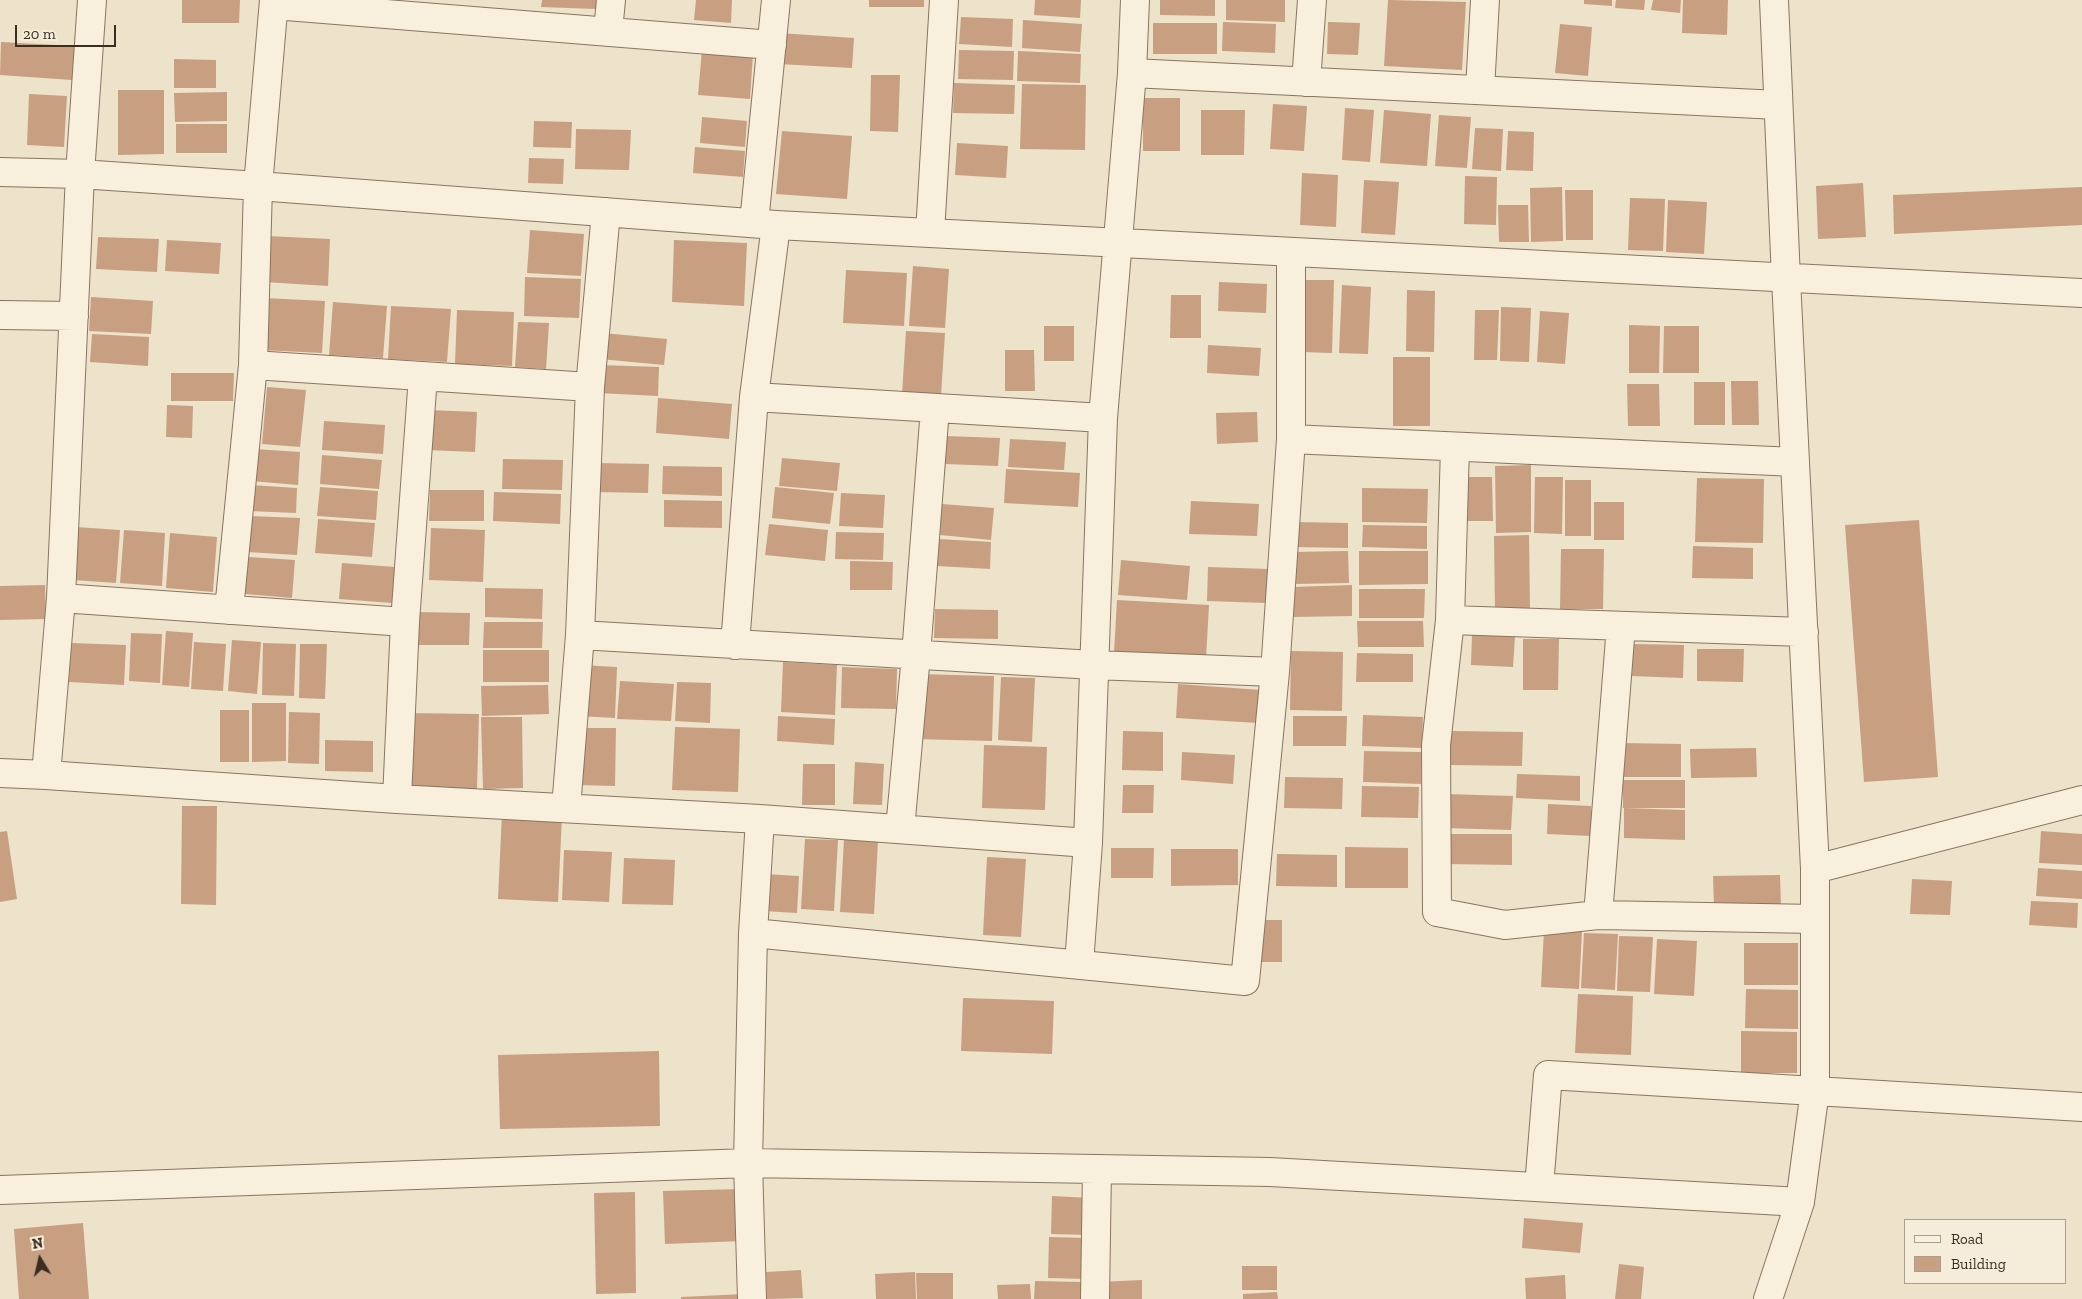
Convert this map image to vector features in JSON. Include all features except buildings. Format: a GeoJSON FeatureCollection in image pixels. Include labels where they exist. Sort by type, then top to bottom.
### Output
{"type":"FeatureCollection","features":[{"type":"Feature","properties":{"kind":"street"},"geometry":{"type":"LineString","coordinates":[[46,775],[61,598],[80,174],[92,0]]}},
{"type":"Feature","properties":{"kind":"street"},"geometry":{"type":"LineString","coordinates":[[608,31],[611,0]]}},
{"type":"Feature","properties":{"kind":"street"},"geometry":{"type":"LineString","coordinates":[[735,644],[754,397],[765,224],[772,44],[776,0]]}},
{"type":"Feature","properties":{"kind":"street"},"geometry":{"type":"LineString","coordinates":[[930,233],[944,0]]}},
{"type":"Feature","properties":{"kind":"street"},"geometry":{"type":"LineString","coordinates":[[1078,964],[1088,843],[1103,418],[1132,73],[1135,0]]}},
{"type":"Feature","properties":{"kind":"street"},"geometry":{"type":"LineString","coordinates":[[1306,82],[1312,0]]}},
{"type":"Feature","properties":{"kind":"street"},"geometry":{"type":"LineString","coordinates":[[1480,90],[1485,0]]}},
{"type":"Feature","properties":{"kind":"street"},"geometry":{"type":"LineString","coordinates":[[1768,1299],[1800,1202],[1815,1090],[1815,869],[1774,0]]}},
{"type":"Feature","properties":{"kind":"street"},"geometry":{"type":"LineString","coordinates":[[229,610],[253,365],[258,186],[274,2],[772,44]]}},
{"type":"Feature","properties":{"kind":"street"},"geometry":{"type":"LineString","coordinates":[[1132,73],[1778,105]]}},
{"type":"Feature","properties":{"kind":"street"},"geometry":{"type":"LineString","coordinates":[[0,172],[80,174],[258,186],[765,224],[1786,279],[2082,293]]}},
{"type":"Feature","properties":{"kind":"street"},"geometry":{"type":"LineString","coordinates":[[566,808],[580,635],[590,386],[606,212]]}},
{"type":"Feature","properties":{"kind":"street"},"geometry":{"type":"LineString","coordinates":[[753,933],[1246,981],[1275,672],[1291,439],[1291,252]]}},
{"type":"Feature","properties":{"kind":"street"},"geometry":{"type":"LineString","coordinates":[[0,315],[74,316]]}},
{"type":"Feature","properties":{"kind":"street"},"geometry":{"type":"LineString","coordinates":[[253,365],[590,386]]}},
{"type":"Feature","properties":{"kind":"street"},"geometry":{"type":"LineString","coordinates":[[397,799],[405,622],[423,376]]}},
{"type":"Feature","properties":{"kind":"street"},"geometry":{"type":"LineString","coordinates":[[754,397],[1103,418]]}},
{"type":"Feature","properties":{"kind":"street"},"geometry":{"type":"LineString","coordinates":[[900,829],[916,655],[935,408]]}},
{"type":"Feature","properties":{"kind":"street"},"geometry":{"type":"LineString","coordinates":[[1291,439],[1795,462]]}},
{"type":"Feature","properties":{"kind":"street"},"geometry":{"type":"LineString","coordinates":[[1455,447],[1450,620],[1436,746],[1436,912],[1505,925],[1598,915],[1815,919]]}},
{"type":"Feature","properties":{"kind":"street"},"geometry":{"type":"LineString","coordinates":[[61,598],[405,622]]}},
{"type":"Feature","properties":{"kind":"street"},"geometry":{"type":"LineString","coordinates":[[1450,620],[1804,632]]}},
{"type":"Feature","properties":{"kind":"street"},"geometry":{"type":"LineString","coordinates":[[1598,915],[1621,626]]}},
{"type":"Feature","properties":{"kind":"street"},"geometry":{"type":"LineString","coordinates":[[580,635],[1094,665],[1275,672]]}},
{"type":"Feature","properties":{"kind":"street"},"geometry":{"type":"LineString","coordinates":[[0,773],[397,799],[760,819],[1088,843]]}},
{"type":"Feature","properties":{"kind":"street"},"geometry":{"type":"LineString","coordinates":[[1815,869],[2082,800]]}},
{"type":"Feature","properties":{"kind":"street"},"geometry":{"type":"LineString","coordinates":[[752,1299],[748,1163],[753,933],[760,819]]}},
{"type":"Feature","properties":{"kind":"street"},"geometry":{"type":"LineString","coordinates":[[1539,1187],[1548,1075],[2082,1107]]}},
{"type":"Feature","properties":{"kind":"street"},"geometry":{"type":"LineString","coordinates":[[0,1190],[748,1163],[1270,1172],[1800,1202]]}},
{"type":"Feature","properties":{"kind":"street"},"geometry":{"type":"LineString","coordinates":[[1096,1299],[1097,1169]]}}]}
